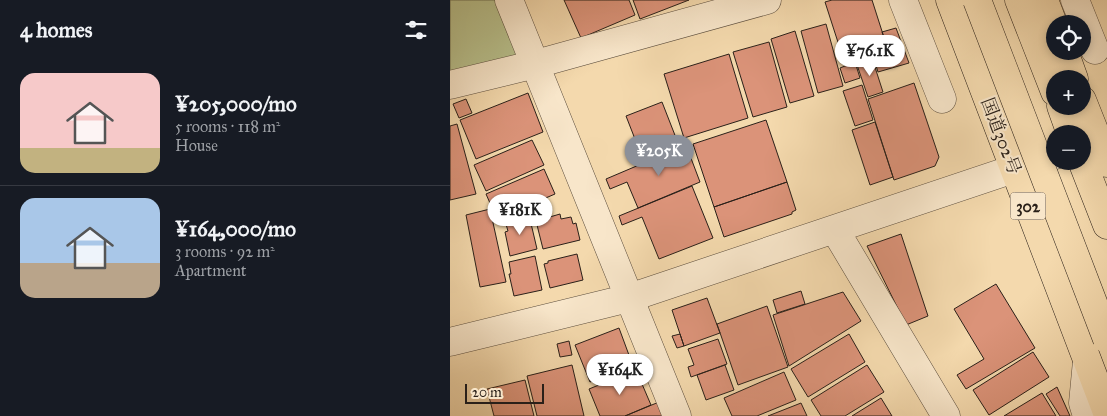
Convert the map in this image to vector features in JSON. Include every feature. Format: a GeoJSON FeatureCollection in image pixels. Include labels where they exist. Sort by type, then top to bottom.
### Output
{"type":"FeatureCollection","features":[{"type":"Feature","properties":{"kind":"highway","name":"国道302号"},"geometry":{"type":"LineString","coordinates":[[950,0],[1107,412]]}},
{"type":"Feature","properties":{"kind":"highway"},"geometry":{"type":"LineString","coordinates":[[977,0],[1107,339]]}},
{"type":"Feature","properties":{"kind":"highway"},"geometry":{"type":"LineString","coordinates":[[1019,0],[1046,70]]}},
{"type":"Feature","properties":{"kind":"highway"},"geometry":{"type":"LineString","coordinates":[[1044,0],[1050,15]]}},
{"type":"Feature","properties":{"kind":"highway"},"geometry":{"type":"LineString","coordinates":[[1088,115],[1099,146]]}},
{"type":"Feature","properties":{"kind":"highway"},"geometry":{"type":"LineString","coordinates":[[1086,170],[1107,225]]}},
{"type":"Feature","properties":{"kind":"street"},"geometry":{"type":"LineString","coordinates":[[509,0],[677,416]]}},
{"type":"Feature","properties":{"kind":"street"},"geometry":{"type":"LineString","coordinates":[[450,85],[536,64],[728,5],[767,0]]}},
{"type":"Feature","properties":{"kind":"street"},"geometry":{"type":"LineString","coordinates":[[903,0],[942,99]]}},
{"type":"Feature","properties":{"kind":"street"},"geometry":{"type":"LineString","coordinates":[[1075,0],[1095,50]]}},
{"type":"Feature","properties":{"kind":"street"},"geometry":{"type":"LineString","coordinates":[[450,342],[629,298],[1046,159]]}},
{"type":"Feature","properties":{"kind":"street"},"geometry":{"type":"LineString","coordinates":[[835,230],[946,416]]}},
{"type":"Feature","properties":{"kind":"street"},"geometry":{"type":"LineString","coordinates":[[1087,361],[1083,403],[1087,416]]}},
{"type":"Feature","properties":{"kind":"green space"},"geometry":{"type":"Polygon","coordinates":[[[450,0],[498,0],[524,57],[450,75],[450,0]]]}},
{"type":"Feature","properties":{"kind":"building"},"geometry":{"type":"Polygon","coordinates":[[[564,0],[629,0],[635,15],[581,38],[564,0]]]}},
{"type":"Feature","properties":{"kind":"building"},"geometry":{"type":"Polygon","coordinates":[[[633,0],[689,0],[640,19],[633,0]]]}},
{"type":"Feature","properties":{"kind":"building"},"geometry":{"type":"Polygon","coordinates":[[[832,0],[872,0],[888,50],[845,64],[825,2],[832,0]]]}},
{"type":"Feature","properties":{"kind":"building"},"geometry":{"type":"Polygon","coordinates":[[[826,24],[843,86],[818,93],[801,31],[826,24]]]}},
{"type":"Feature","properties":{"kind":"building"},"geometry":{"type":"Polygon","coordinates":[[[896,28],[909,63],[878,72],[873,56],[889,51],[882,32],[896,28]]]}},
{"type":"Feature","properties":{"kind":"building"},"geometry":{"type":"Polygon","coordinates":[[[795,31],[814,96],[790,103],[771,39],[795,31]]]}},
{"type":"Feature","properties":{"kind":"building"},"geometry":{"type":"Polygon","coordinates":[[[769,42],[787,107],[753,117],[733,52],[769,42]]]}},
{"type":"Feature","properties":{"kind":"building"},"geometry":{"type":"Polygon","coordinates":[[[729,54],[748,118],[684,138],[664,74],[729,54]]]}},
{"type":"Feature","properties":{"kind":"building"},"geometry":{"type":"Polygon","coordinates":[[[872,58],[883,92],[868,97],[856,62],[872,58]]]}},
{"type":"Feature","properties":{"kind":"building"},"geometry":{"type":"Polygon","coordinates":[[[855,62],[860,78],[845,83],[840,68],[855,62]]]}},
{"type":"Feature","properties":{"kind":"building"},"geometry":{"type":"Polygon","coordinates":[[[914,83],[939,157],[935,166],[894,180],[868,99],[914,83]]]}},
{"type":"Feature","properties":{"kind":"building"},"geometry":{"type":"Polygon","coordinates":[[[862,85],[873,120],[855,126],[843,91],[862,85]]]}},
{"type":"Feature","properties":{"kind":"building"},"geometry":{"type":"Polygon","coordinates":[[[528,93],[543,132],[476,159],[460,120],[528,93]]]}},
{"type":"Feature","properties":{"kind":"building"},"geometry":{"type":"Polygon","coordinates":[[[466,99],[472,113],[459,118],[453,104],[466,99]]]}},
{"type":"Feature","properties":{"kind":"building"},"geometry":{"type":"Polygon","coordinates":[[[662,102],[678,143],[642,157],[626,116],[662,102]]]}},
{"type":"Feature","properties":{"kind":"building"},"geometry":{"type":"Polygon","coordinates":[[[766,120],[787,182],[714,207],[693,144],[766,120]]]}},
{"type":"Feature","properties":{"kind":"building"},"geometry":{"type":"Polygon","coordinates":[[[875,122],[893,177],[870,185],[852,130],[875,122]]]}},
{"type":"Feature","properties":{"kind":"building"},"geometry":{"type":"Polygon","coordinates":[[[457,124],[476,194],[450,200],[450,126],[457,124]]]}},
{"type":"Feature","properties":{"kind":"building"},"geometry":{"type":"Polygon","coordinates":[[[532,140],[544,165],[486,191],[474,165],[532,140]]]}},
{"type":"Feature","properties":{"kind":"building"},"geometry":{"type":"Polygon","coordinates":[[[686,145],[700,182],[638,208],[627,182],[610,189],[606,179],[686,145]]]}},
{"type":"Feature","properties":{"kind":"building"},"geometry":{"type":"Polygon","coordinates":[[[544,169],[555,194],[497,219],[486,194],[544,169]]]}},
{"type":"Feature","properties":{"kind":"building"},"geometry":{"type":"Polygon","coordinates":[[[787,182],[796,210],[792,214],[724,237],[714,207],[787,182]]]}},
{"type":"Feature","properties":{"kind":"building"},"geometry":{"type":"Polygon","coordinates":[[[692,186],[713,238],[659,259],[642,217],[622,225],[619,216],[692,186]]]}},
{"type":"Feature","properties":{"kind":"building"},"geometry":{"type":"Polygon","coordinates":[[[490,209],[506,282],[480,287],[466,215],[490,209]]]}},
{"type":"Feature","properties":{"kind":"building"},"geometry":{"type":"Polygon","coordinates":[[[560,214],[561,219],[571,217],[573,224],[576,223],[580,240],[543,249],[536,221],[560,214]]]}},
{"type":"Feature","properties":{"kind":"building"},"geometry":{"type":"Polygon","coordinates":[[[529,215],[537,249],[510,256],[505,232],[508,231],[505,221],[529,215]]]}},
{"type":"Feature","properties":{"kind":"building"},"geometry":{"type":"Polygon","coordinates":[[[901,234],[928,316],[906,325],[867,246],[901,234]]]}},
{"type":"Feature","properties":{"kind":"building"},"geometry":{"type":"Polygon","coordinates":[[[577,254],[583,280],[550,288],[544,264],[548,263],[548,261],[577,254]]]}},
{"type":"Feature","properties":{"kind":"building"},"geometry":{"type":"Polygon","coordinates":[[[535,256],[542,290],[514,296],[509,274],[511,274],[509,262],[535,256]]]}},
{"type":"Feature","properties":{"kind":"building"},"geometry":{"type":"Polygon","coordinates":[[[996,284],[1035,348],[966,389],[957,375],[984,359],[954,309],[996,284]]]}},
{"type":"Feature","properties":{"kind":"building"},"geometry":{"type":"Polygon","coordinates":[[[801,291],[805,304],[777,313],[773,300],[801,291]]]}},
{"type":"Feature","properties":{"kind":"building"},"geometry":{"type":"Polygon","coordinates":[[[843,292],[861,321],[789,366],[773,315],[843,292]]]}},
{"type":"Feature","properties":{"kind":"building"},"geometry":{"type":"Polygon","coordinates":[[[707,298],[720,333],[684,346],[672,310],[707,298]]]}},
{"type":"Feature","properties":{"kind":"building"},"geometry":{"type":"Polygon","coordinates":[[[767,306],[788,367],[738,385],[717,324],[767,306]]]}},
{"type":"Feature","properties":{"kind":"building"},"geometry":{"type":"Polygon","coordinates":[[[619,328],[633,366],[590,382],[575,345],[619,328]]]}},
{"type":"Feature","properties":{"kind":"building"},"geometry":{"type":"Polygon","coordinates":[[[680,334],[684,346],[677,348],[672,336],[680,334]]]}},
{"type":"Feature","properties":{"kind":"building"},"geometry":{"type":"Polygon","coordinates":[[[849,334],[865,362],[808,397],[791,369],[849,334]]]}},
{"type":"Feature","properties":{"kind":"building"},"geometry":{"type":"Polygon","coordinates":[[[718,339],[727,364],[691,377],[688,367],[694,365],[688,349],[718,339]]]}},
{"type":"Feature","properties":{"kind":"building"},"geometry":{"type":"Polygon","coordinates":[[[569,341],[572,355],[560,357],[557,344],[569,341]]]}},
{"type":"Feature","properties":{"kind":"building"},"geometry":{"type":"Polygon","coordinates":[[[1033,352],[1049,377],[989,415],[973,390],[1033,352]]]}},
{"type":"Feature","properties":{"kind":"building"},"geometry":{"type":"Polygon","coordinates":[[[572,365],[584,416],[537,416],[527,376],[572,365]]]}},
{"type":"Feature","properties":{"kind":"building"},"geometry":{"type":"Polygon","coordinates":[[[725,365],[734,390],[706,400],[697,375],[725,365]]]}},
{"type":"Feature","properties":{"kind":"building"},"geometry":{"type":"Polygon","coordinates":[[[867,365],[884,392],[845,416],[821,416],[811,400],[867,365]]]}},
{"type":"Feature","properties":{"kind":"building"},"geometry":{"type":"Polygon","coordinates":[[[636,370],[651,405],[625,416],[600,416],[589,389],[636,370]]]}},
{"type":"Feature","properties":{"kind":"building"},"geometry":{"type":"Polygon","coordinates":[[[784,372],[796,400],[757,416],[732,416],[724,398],[784,372]]]}},
{"type":"Feature","properties":{"kind":"building"},"geometry":{"type":"Polygon","coordinates":[[[525,380],[534,416],[494,416],[487,389],[525,380]]]}},
{"type":"Feature","properties":{"kind":"building"},"geometry":{"type":"Polygon","coordinates":[[[1057,387],[1070,416],[1060,416],[1046,394],[1057,387]]]}},
{"type":"Feature","properties":{"kind":"building"},"geometry":{"type":"Polygon","coordinates":[[[1042,393],[1056,416],[1004,416],[1042,393]]]}},
{"type":"Feature","properties":{"kind":"building"},"geometry":{"type":"Polygon","coordinates":[[[881,398],[892,416],[852,416],[881,398]]]}},
{"type":"Feature","properties":{"kind":"building"},"geometry":{"type":"Polygon","coordinates":[[[659,402],[665,416],[625,416],[659,402]]]}},
{"type":"Feature","properties":{"kind":"building"},"geometry":{"type":"Polygon","coordinates":[[[801,403],[807,416],[768,416],[801,403]]]}}]}
